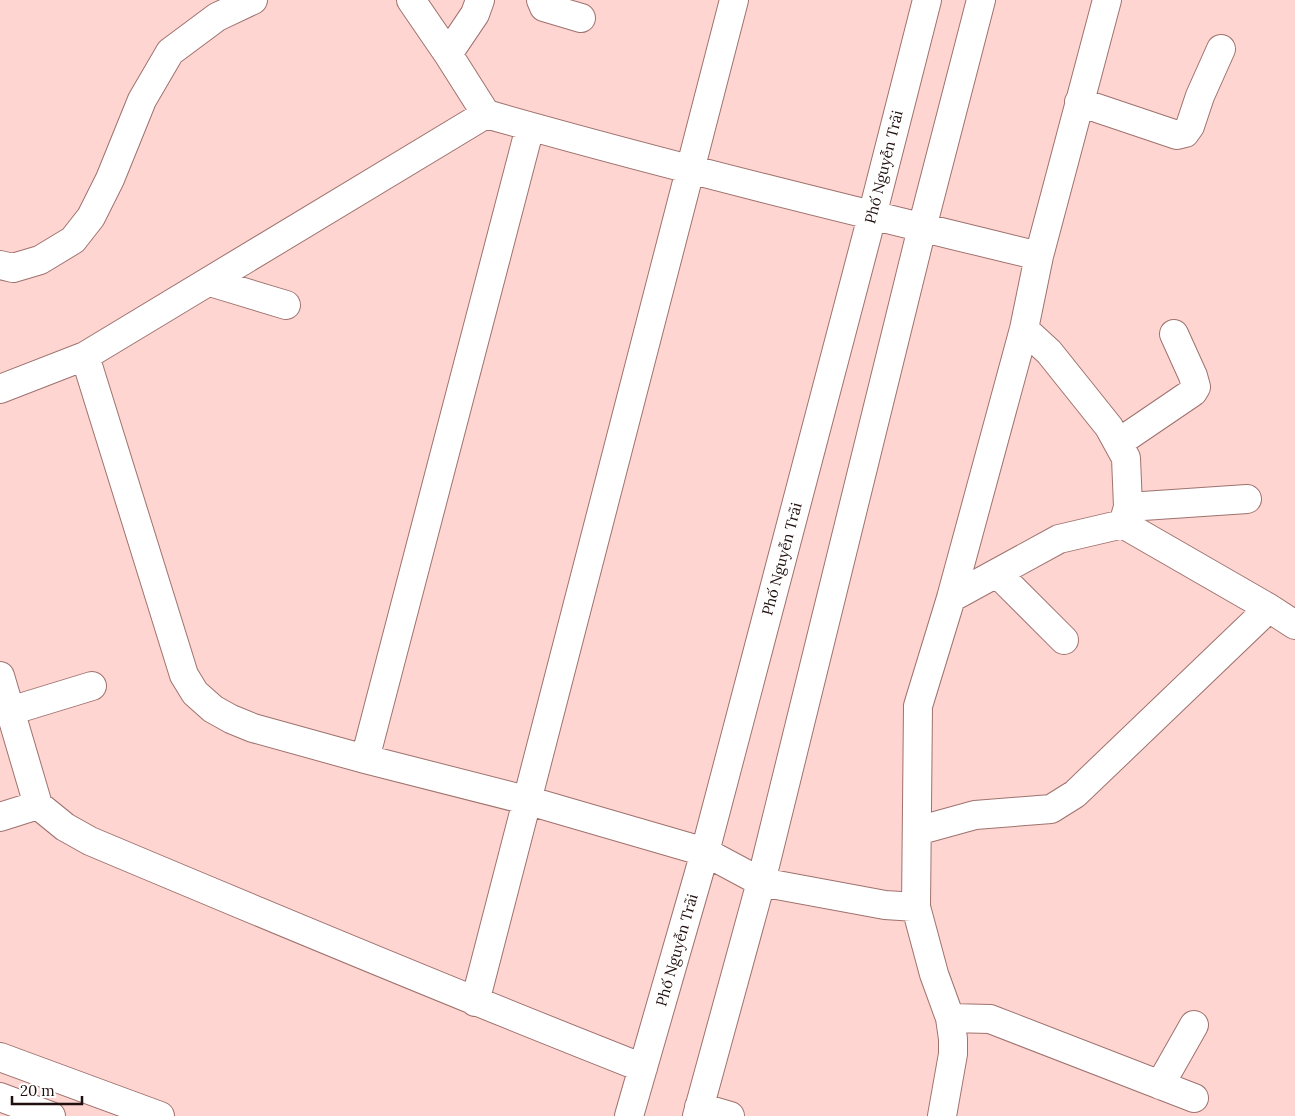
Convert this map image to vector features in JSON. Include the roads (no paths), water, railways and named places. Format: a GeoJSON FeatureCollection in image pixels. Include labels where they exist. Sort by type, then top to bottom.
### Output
{"type":"FeatureCollection","features":[{"type":"Feature","properties":{"kind":"main road"},"geometry":{"type":"LineString","coordinates":[[0,265],[13,268],[40,260],[73,240],[95,210],[110,180],[142,100],[170,52],[217,17],[253,0]]}},
{"type":"Feature","properties":{"kind":"main road"},"geometry":{"type":"LineString","coordinates":[[411,0],[486,114],[691,170],[1039,256]]}},
{"type":"Feature","properties":{"kind":"main road"},"geometry":{"type":"LineString","coordinates":[[448,54],[476,14],[480,0]]}},
{"type":"Feature","properties":{"kind":"main road"},"geometry":{"type":"LineString","coordinates":[[541,0],[544,7],[581,18]]}},
{"type":"Feature","properties":{"kind":"main road"},"geometry":{"type":"LineString","coordinates":[[475,1002],[734,0]]}},
{"type":"Feature","properties":{"kind":"main road","name":"Phố Nguyễn Trãi"},"geometry":{"type":"LineString","coordinates":[[629,1116],[705,852],[927,0]]}},
{"type":"Feature","properties":{"kind":"main road"},"geometry":{"type":"LineString","coordinates":[[730,1116],[698,1111],[761,882],[922,228],[981,0]]}},
{"type":"Feature","properties":{"kind":"main road"},"geometry":{"type":"LineString","coordinates":[[942,1116],[953,1039],[950,1018],[934,974],[916,906],[918,706],[951,598],[1024,329],[1039,256],[1107,0]]}},
{"type":"Feature","properties":{"kind":"main road"},"geometry":{"type":"LineString","coordinates":[[1079,102],[1177,135],[1185,133],[1190,126],[1200,96],[1221,49]]}},
{"type":"Feature","properties":{"kind":"main road"},"geometry":{"type":"LineString","coordinates":[[0,388],[85,356],[486,114]]}},
{"type":"Feature","properties":{"kind":"main road"},"geometry":{"type":"LineString","coordinates":[[365,759],[530,127]]}},
{"type":"Feature","properties":{"kind":"main road"},"geometry":{"type":"LineString","coordinates":[[210,282],[286,305]]}},
{"type":"Feature","properties":{"kind":"main road"},"geometry":{"type":"LineString","coordinates":[[1024,329],[1049,352],[1109,427],[1118,443],[1126,458],[1126,516]]}},
{"type":"Feature","properties":{"kind":"main road"},"geometry":{"type":"LineString","coordinates":[[1118,443],[1193,392],[1196,387],[1174,334]]}},
{"type":"Feature","properties":{"kind":"main road"},"geometry":{"type":"LineString","coordinates":[[85,356],[184,675],[196,693],[213,709],[253,728],[526,800],[705,852],[761,882],[885,905],[916,906]]}},
{"type":"Feature","properties":{"kind":"main road"},"geometry":{"type":"LineString","coordinates":[[951,598],[1059,539],[1126,516],[1247,499]]}},
{"type":"Feature","properties":{"kind":"main road"},"geometry":{"type":"LineString","coordinates":[[1126,516],[1295,625]]}},
{"type":"Feature","properties":{"kind":"main road"},"geometry":{"type":"LineString","coordinates":[[997,573],[1064,640]]}},
{"type":"Feature","properties":{"kind":"main road"},"geometry":{"type":"LineString","coordinates":[[917,831],[975,815],[1051,809],[1075,794],[1268,608]]}},
{"type":"Feature","properties":{"kind":"main road"},"geometry":{"type":"LineString","coordinates":[[0,676],[38,805],[65,826],[90,840],[475,1002],[643,1068]]}},
{"type":"Feature","properties":{"kind":"main road"},"geometry":{"type":"LineString","coordinates":[[10,711],[92,686]]}},
{"type":"Feature","properties":{"kind":"main road"},"geometry":{"type":"LineString","coordinates":[[0,817],[38,805]]}},
{"type":"Feature","properties":{"kind":"main road"},"geometry":{"type":"LineString","coordinates":[[950,1018],[990,1019],[1194,1098]]}},
{"type":"Feature","properties":{"kind":"main road"},"geometry":{"type":"LineString","coordinates":[[1160,1084],[1194,1025]]}},
{"type":"Feature","properties":{"kind":"main road"},"geometry":{"type":"LineString","coordinates":[[0,1057],[160,1116]]}},
{"type":"Feature","properties":{"kind":"main road"},"geometry":{"type":"LineString","coordinates":[[0,1097],[51,1116]]}}]}
